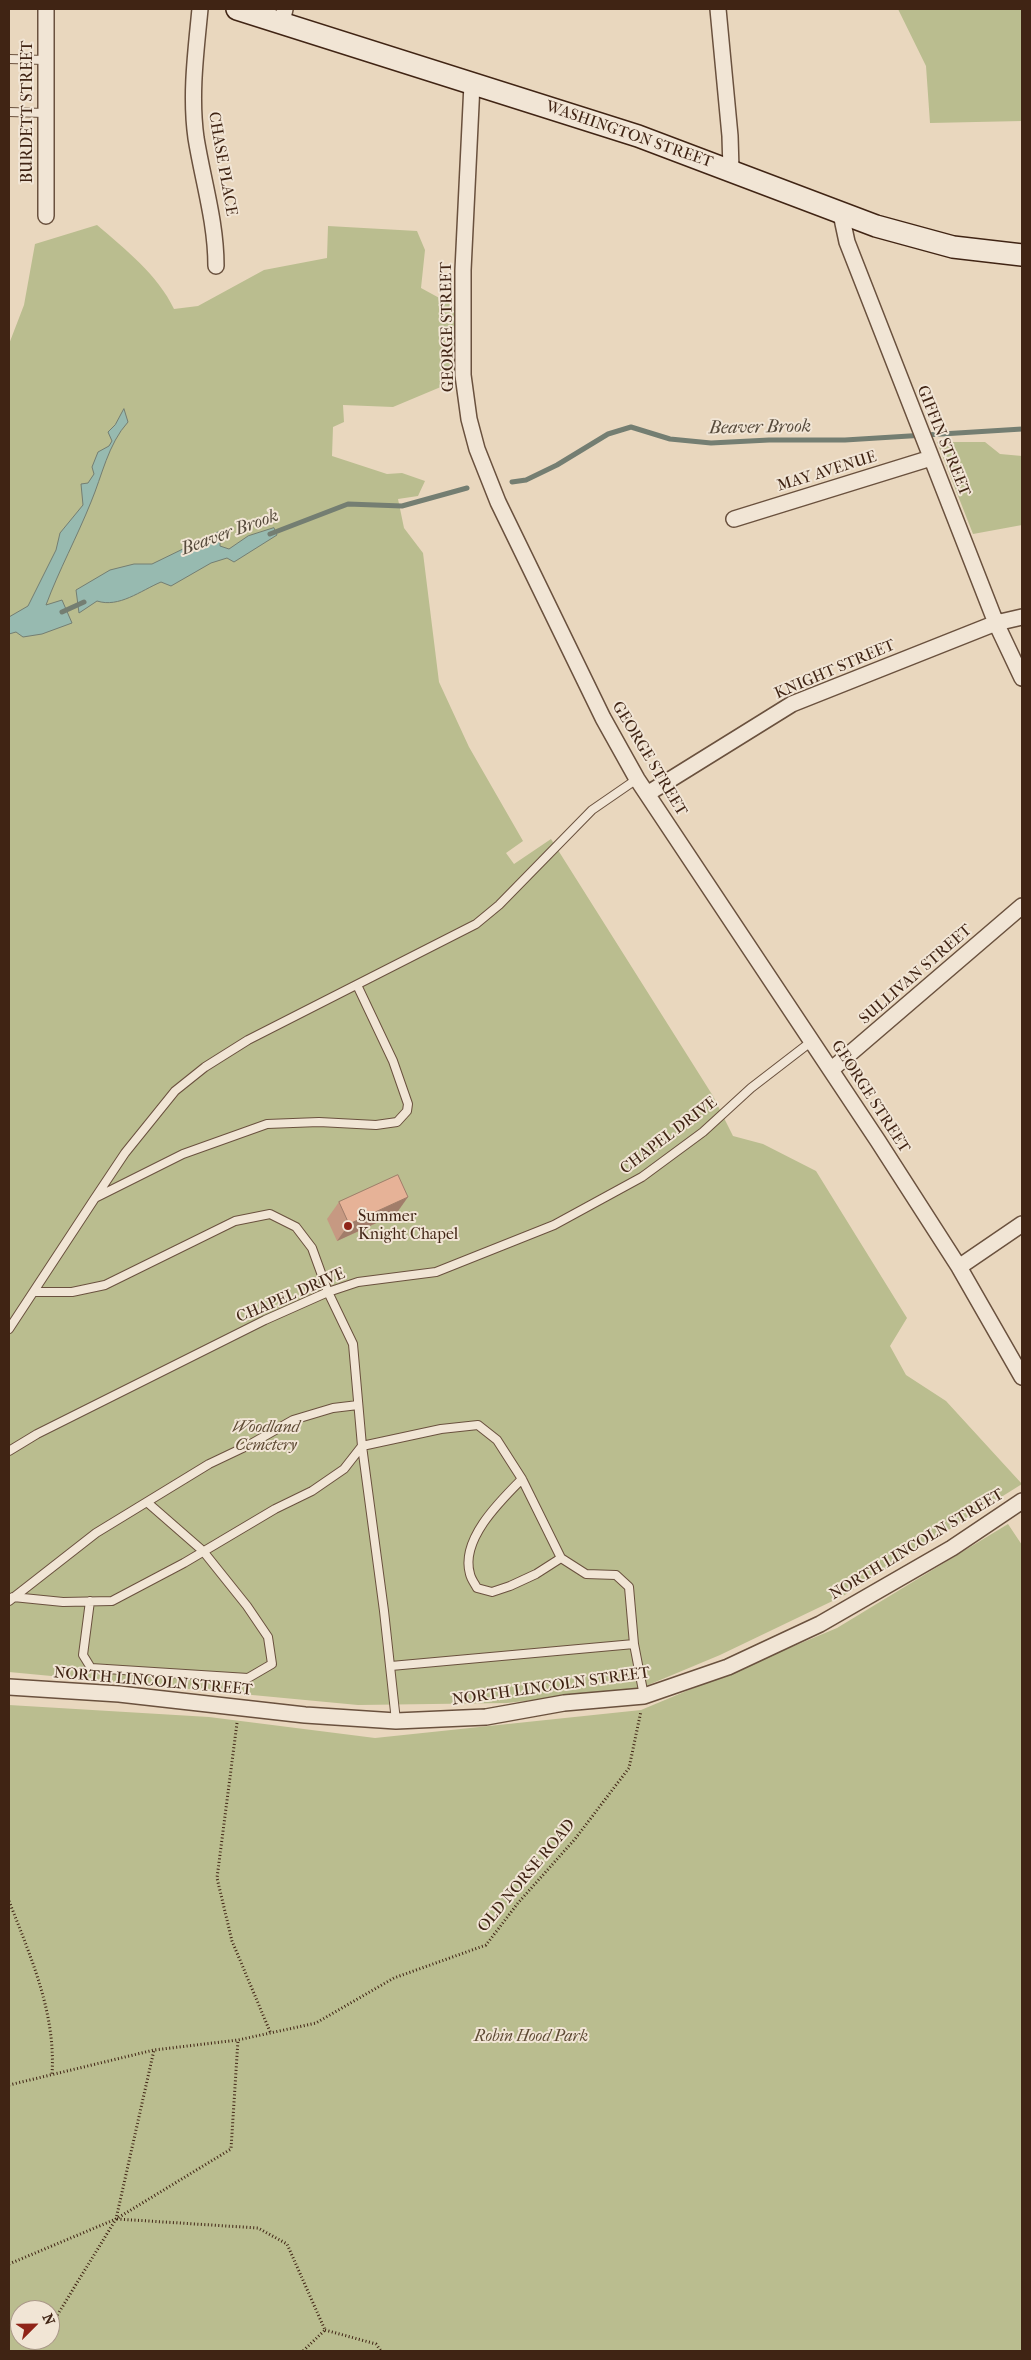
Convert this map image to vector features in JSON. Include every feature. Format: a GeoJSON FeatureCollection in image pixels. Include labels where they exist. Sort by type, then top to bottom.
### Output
{"type":"FeatureCollection","features":[{"type":"Feature","properties":{"kind":"main road","name":"WASHINGTON STREET"},"geometry":{"type":"LineString","coordinates":[[237,9],[283,15],[472,84],[638,136],[731,170],[840,214],[876,226],[953,247],[1022,254]]}},
{"type":"Feature","properties":{"kind":"street","name":"BURDETT STREET"},"geometry":{"type":"LineString","coordinates":[[46,9],[46,216]]}},
{"type":"Feature","properties":{"kind":"street","name":"CHASE PLACE"},"geometry":{"type":"LineString","coordinates":[[200,9],[194,83],[194,111],[196,137],[215,227],[216,266]]}},
{"type":"Feature","properties":{"kind":"street"},"geometry":{"type":"LineString","coordinates":[[718,9],[730,136],[731,170]]}},
{"type":"Feature","properties":{"kind":"street","name":"GEORGE STREET"},"geometry":{"type":"LineString","coordinates":[[472,84],[463,270],[463,375],[469,419],[477,449],[498,502],[602,718],[638,779],[832,1069],[959,1266],[1022,1377]]}},
{"type":"Feature","properties":{"kind":"street","name":"GIFFIN STREET"},"geometry":{"type":"LineString","coordinates":[[840,214],[847,242],[917,424],[996,623],[1022,678]]}},
{"type":"Feature","properties":{"kind":"street","name":"MAY AVENUE"},"geometry":{"type":"LineString","coordinates":[[734,519],[928,451]]}},
{"type":"Feature","properties":{"kind":"street","name":"KNIGHT STREET"},"geometry":{"type":"LineString","coordinates":[[647,794],[792,704],[996,623],[1022,617]]}},
{"type":"Feature","properties":{"kind":"street","name":"SULLIVAN STREET"},"geometry":{"type":"LineString","coordinates":[[832,1069],[1022,906]]}},
{"type":"Feature","properties":{"kind":"street"},"geometry":{"type":"LineString","coordinates":[[959,1266],[1022,1224]]}},
{"type":"Feature","properties":{"kind":"street","name":"NORTH LINCOLN STREET"},"geometry":{"type":"LineString","coordinates":[[9,1687],[119,1694],[305,1715],[396,1722],[486,1717],[564,1704],[644,1696],[728,1667],[820,1624],[952,1548],[1022,1501]]}},
{"type":"Feature","properties":{"kind":"lane"},"geometry":{"type":"LineString","coordinates":[[9,59],[45,60]]}},
{"type":"Feature","properties":{"kind":"lane"},"geometry":{"type":"LineString","coordinates":[[9,112],[46,113]]}},
{"type":"Feature","properties":{"kind":"lane"},"geometry":{"type":"LineString","coordinates":[[9,1329],[125,1153],[175,1091],[205,1067],[248,1040],[476,924],[499,905],[592,810],[638,779]]}},
{"type":"Feature","properties":{"kind":"lane"},"geometry":{"type":"LineString","coordinates":[[95,1198],[183,1154],[267,1124],[319,1122],[376,1125],[397,1122],[407,1111],[408,1104],[393,1061],[357,985]]}},
{"type":"Feature","properties":{"kind":"lane","name":"CHAPEL DRIVE"},"geometry":{"type":"LineString","coordinates":[[9,1451],[37,1434],[265,1320],[328,1292],[358,1282],[436,1272],[554,1225],[642,1177],[703,1132],[752,1088],[812,1041]]}},
{"type":"Feature","properties":{"kind":"lane"},"geometry":{"type":"LineString","coordinates":[[35,1292],[72,1292],[105,1285],[236,1221],[270,1214],[296,1227],[312,1248],[328,1292],[353,1344],[362,1446],[391,1666],[396,1722]]}},
{"type":"Feature","properties":{"kind":"lane"},"geometry":{"type":"LineString","coordinates":[[11,1599],[96,1533],[209,1464],[249,1445],[293,1420],[333,1408],[358,1405]]}},
{"type":"Feature","properties":{"kind":"lane"},"geometry":{"type":"LineString","coordinates":[[11,1599],[63,1602],[112,1601],[203,1552],[275,1509],[312,1491],[344,1468],[362,1446],[441,1429],[478,1425],[497,1440],[522,1479],[561,1558],[586,1574],[616,1575],[629,1587],[634,1644],[644,1696]]}},
{"type":"Feature","properties":{"kind":"lane"},"geometry":{"type":"LineString","coordinates":[[522,1479],[493,1508],[474,1540],[468,1558],[470,1575],[477,1588],[492,1592],[536,1574],[561,1558]]}},
{"type":"Feature","properties":{"kind":"lane"},"geometry":{"type":"LineString","coordinates":[[90,1601],[83,1655],[91,1668],[248,1678],[272,1664],[268,1637],[247,1606],[203,1552],[148,1502]]}},
{"type":"Feature","properties":{"kind":"lane"},"geometry":{"type":"LineString","coordinates":[[391,1666],[634,1644]]}},
{"type":"Feature","properties":{"kind":"path","name":"OLD NORSE ROAD"},"geometry":{"type":"LineString","coordinates":[[9,2085],[154,2050],[238,2040],[316,2023],[394,1978],[486,1945],[518,1903],[575,1839],[629,1768],[644,1696]]}},
{"type":"Feature","properties":{"kind":"path"},"geometry":{"type":"LineString","coordinates":[[242,1707],[236,1727],[217,1878],[232,1940],[271,2034]]}},
{"type":"Feature","properties":{"kind":"path"},"geometry":{"type":"LineString","coordinates":[[9,1901],[29,1948],[48,2009],[53,2056],[52,2075]]}},
{"type":"Feature","properties":{"kind":"path"},"geometry":{"type":"LineString","coordinates":[[9,2264],[116,2219],[231,2149],[238,2040]]}},
{"type":"Feature","properties":{"kind":"path"},"geometry":{"type":"LineString","coordinates":[[60,2311],[116,2219],[154,2050]]}},
{"type":"Feature","properties":{"kind":"path"},"geometry":{"type":"LineString","coordinates":[[116,2219],[258,2228],[287,2244],[325,2330]]}},
{"type":"Feature","properties":{"kind":"path"},"geometry":{"type":"LineString","coordinates":[[303,2351],[325,2330]]}},
{"type":"Feature","properties":{"kind":"path"},"geometry":{"type":"LineString","coordinates":[[325,2330],[376,2344],[381,2351]]}},
{"type":"Feature","properties":{"kind":"green space"},"geometry":{"type":"Polygon","coordinates":[[[898,9],[1022,9],[1022,121],[930,123],[926,66],[898,9]]]}},
{"type":"Feature","properties":{"kind":"green space","name":"Woodland Cemetery"},"geometry":{"type":"Polygon","coordinates":[[[97,225],[150,274],[174,309],[198,306],[264,270],[327,258],[328,226],[417,231],[425,250],[421,288],[454,306],[455,381],[393,407],[343,405],[344,422],[333,427],[332,456],[387,474],[402,473],[425,481],[418,496],[398,499],[404,528],[423,553],[439,682],[469,747],[523,841],[506,853],[514,864],[551,839],[713,1096],[733,1136],[763,1144],[816,1171],[907,1318],[890,1346],[906,1375],[946,1401],[1022,1484],[843,1596],[720,1655],[641,1688],[507,1703],[358,1705],[9,1672],[9,344],[24,305],[35,244],[97,225]]]}},
{"type":"Feature","properties":{"kind":"green space"},"geometry":{"type":"Polygon","coordinates":[[[937,442],[985,442],[1000,454],[1022,456],[1022,525],[973,534],[937,442]]]}},
{"type":"Feature","properties":{"kind":"green space","name":"Robin Hood Park"},"geometry":{"type":"Polygon","coordinates":[[[1008,1524],[1022,1545],[1022,2351],[9,2351],[9,1705],[209,1717],[375,1738],[641,1710],[837,1628],[1008,1524]]]}},
{"type":"Feature","properties":{"kind":"water"},"geometry":{"type":"Polygon","coordinates":[[[124,409],[128,422],[110,450],[86,515],[46,605],[62,600],[72,623],[42,634],[23,637],[16,632],[9,634],[9,617],[28,606],[56,550],[60,533],[83,505],[81,484],[88,483],[94,474],[92,467],[98,452],[109,446],[112,441],[108,432],[115,425],[124,409]]]}},
{"type":"Feature","properties":{"kind":"water"},"geometry":{"type":"Polygon","coordinates":[[[274,528],[277,535],[234,562],[227,558],[211,563],[171,586],[161,582],[121,600],[105,603],[97,601],[79,613],[76,590],[110,570],[134,564],[152,564],[220,531],[220,546],[229,549],[248,536],[274,528]]]}},
{"type":"Feature","properties":{"kind":"building"},"geometry":{"type":"Polygon","coordinates":[[[398,1175],[408,1197],[349,1224],[339,1202],[398,1175]]]}},
{"type":"Feature","properties":{"kind":"waterway","name":"Beaver Brook"},"geometry":{"type":"LineString","coordinates":[[512,482],[526,480],[557,465],[608,434],[631,427],[670,439],[711,443],[769,440],[845,440],[1022,429]]}},
{"type":"Feature","properties":{"kind":"waterway","name":"Beaver Brook"},"geometry":{"type":"LineString","coordinates":[[270,534],[348,504],[402,506],[467,488]]}},
{"type":"Feature","properties":{"kind":"waterway","name":"Beaver Brook"},"geometry":{"type":"LineString","coordinates":[[62,612],[84,602]]}},
{"type":"Feature","properties":{"kind":"place","name":"Summer Knight Chapel"},"geometry":{"type":"Point","coordinates":[348,1226]}}]}
